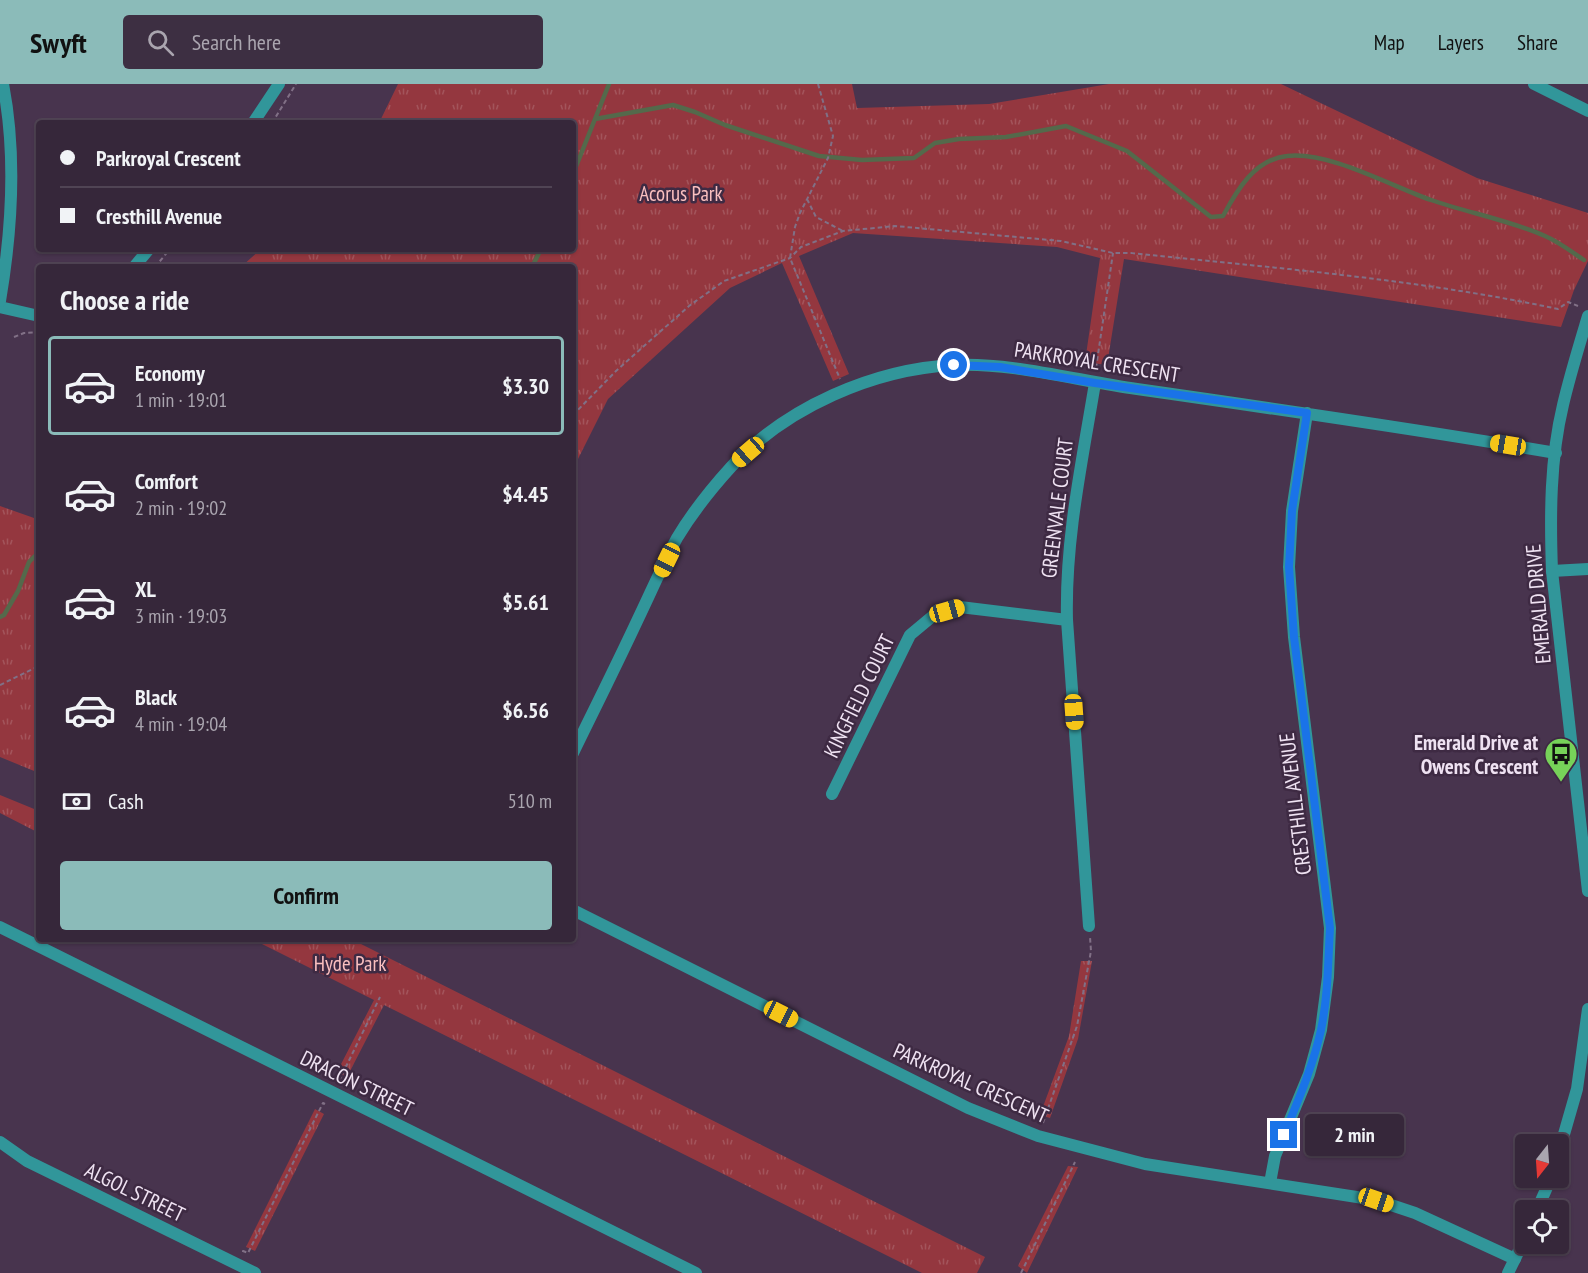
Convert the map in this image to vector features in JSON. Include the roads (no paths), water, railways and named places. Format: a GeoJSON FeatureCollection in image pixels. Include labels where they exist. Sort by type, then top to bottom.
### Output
{"type":"FeatureCollection","features":[{"type":"Feature","properties":{"kind":"street"},"geometry":{"type":"LineString","coordinates":[[0,301],[12,206],[11,156],[3,84]]}},
{"type":"Feature","properties":{"kind":"street"},"geometry":{"type":"LineString","coordinates":[[255,120],[279,84]]}},
{"type":"Feature","properties":{"kind":"street"},"geometry":{"type":"LineString","coordinates":[[1534,84],[1588,111]]}},
{"type":"Feature","properties":{"kind":"street"},"geometry":{"type":"LineString","coordinates":[[136,264],[146,252]]}},
{"type":"Feature","properties":{"kind":"street"},"geometry":{"type":"LineString","coordinates":[[0,307],[36,314]]}},
{"type":"Feature","properties":{"kind":"street","name":"EMERALD DRIVE"},"geometry":{"type":"LineString","coordinates":[[1588,316],[1562,407],[1550,523],[1552,571],[1588,891]]}},
{"type":"Feature","properties":{"kind":"street","name":"PARKROYAL CRESCENT"},"geometry":{"type":"LineString","coordinates":[[576,747],[678,538],[702,502],[733,465],[763,439],[799,413],[844,390],[874,379],[954,365],[1000,367],[1556,453]]}},
{"type":"Feature","properties":{"kind":"street","name":"GREENVALE COURT"},"geometry":{"type":"LineString","coordinates":[[1089,926],[1066,580],[1069,547],[1095,383]]}},
{"type":"Feature","properties":{"kind":"street","name":"CRESTHILL AVENUE"},"geometry":{"type":"LineString","coordinates":[[1270,1183],[1275,1156],[1309,1074],[1321,1030],[1328,977],[1330,928],[1294,637],[1289,567],[1292,511],[1307,413]]}},
{"type":"Feature","properties":{"kind":"street"},"geometry":{"type":"LineString","coordinates":[[1552,571],[1588,569]]}},
{"type":"Feature","properties":{"kind":"street","name":"KINGFIELD COURT"},"geometry":{"type":"LineString","coordinates":[[832,794],[910,635],[934,615],[960,607],[1067,620]]}},
{"type":"Feature","properties":{"kind":"street","name":"PARKROYAL CRESCENT"},"geometry":{"type":"LineString","coordinates":[[576,912],[968,1108],[1038,1136],[1145,1164],[1376,1200],[1415,1213],[1515,1259]]}},
{"type":"Feature","properties":{"kind":"street","name":"DRACON STREET"},"geometry":{"type":"LineString","coordinates":[[0,927],[696,1273]]}},
{"type":"Feature","properties":{"kind":"street"},"geometry":{"type":"LineString","coordinates":[[1564,1134],[1577,1089],[1588,1009]]}},
{"type":"Feature","properties":{"kind":"street","name":"ALGOL STREET"},"geometry":{"type":"LineString","coordinates":[[0,1142],[27,1161],[255,1273]]}},
{"type":"Feature","properties":{"kind":"street"},"geometry":{"type":"LineString","coordinates":[[1508,1273],[1517,1254]]}},
{"type":"Feature","properties":{"kind":"waterway"},"geometry":{"type":"LineString","coordinates":[[576,166],[609,84]]}},
{"type":"Feature","properties":{"kind":"waterway"},"geometry":{"type":"LineString","coordinates":[[595,119],[673,105],[819,156],[862,160],[914,158],[935,143],[959,139],[1006,137],[1066,126],[1127,151],[1211,217],[1223,216],[1248,177],[1265,163],[1287,156],[1304,156],[1340,164],[1431,200],[1531,230],[1555,241],[1584,260]]}},
{"type":"Feature","properties":{"kind":"waterway"},"geometry":{"type":"LineString","coordinates":[[534,264],[540,252]]}},
{"type":"Feature","properties":{"kind":"waterway"},"geometry":{"type":"LineString","coordinates":[[0,617],[4,615],[18,591],[29,562],[36,555]]}},
{"type":"Feature","properties":{"kind":"place","name":"Emerald Drive at Owens Crescent"},"geometry":{"type":"Point","coordinates":[1561,783]}},
{"type":"Feature","properties":{"kind":"park label","name":"Acorus Park"},"geometry":{"type":"Point","coordinates":[681,193]}},
{"type":"Feature","properties":{"kind":"park label","name":"Hyde Park"},"geometry":{"type":"Point","coordinates":[350,963]}}]}
